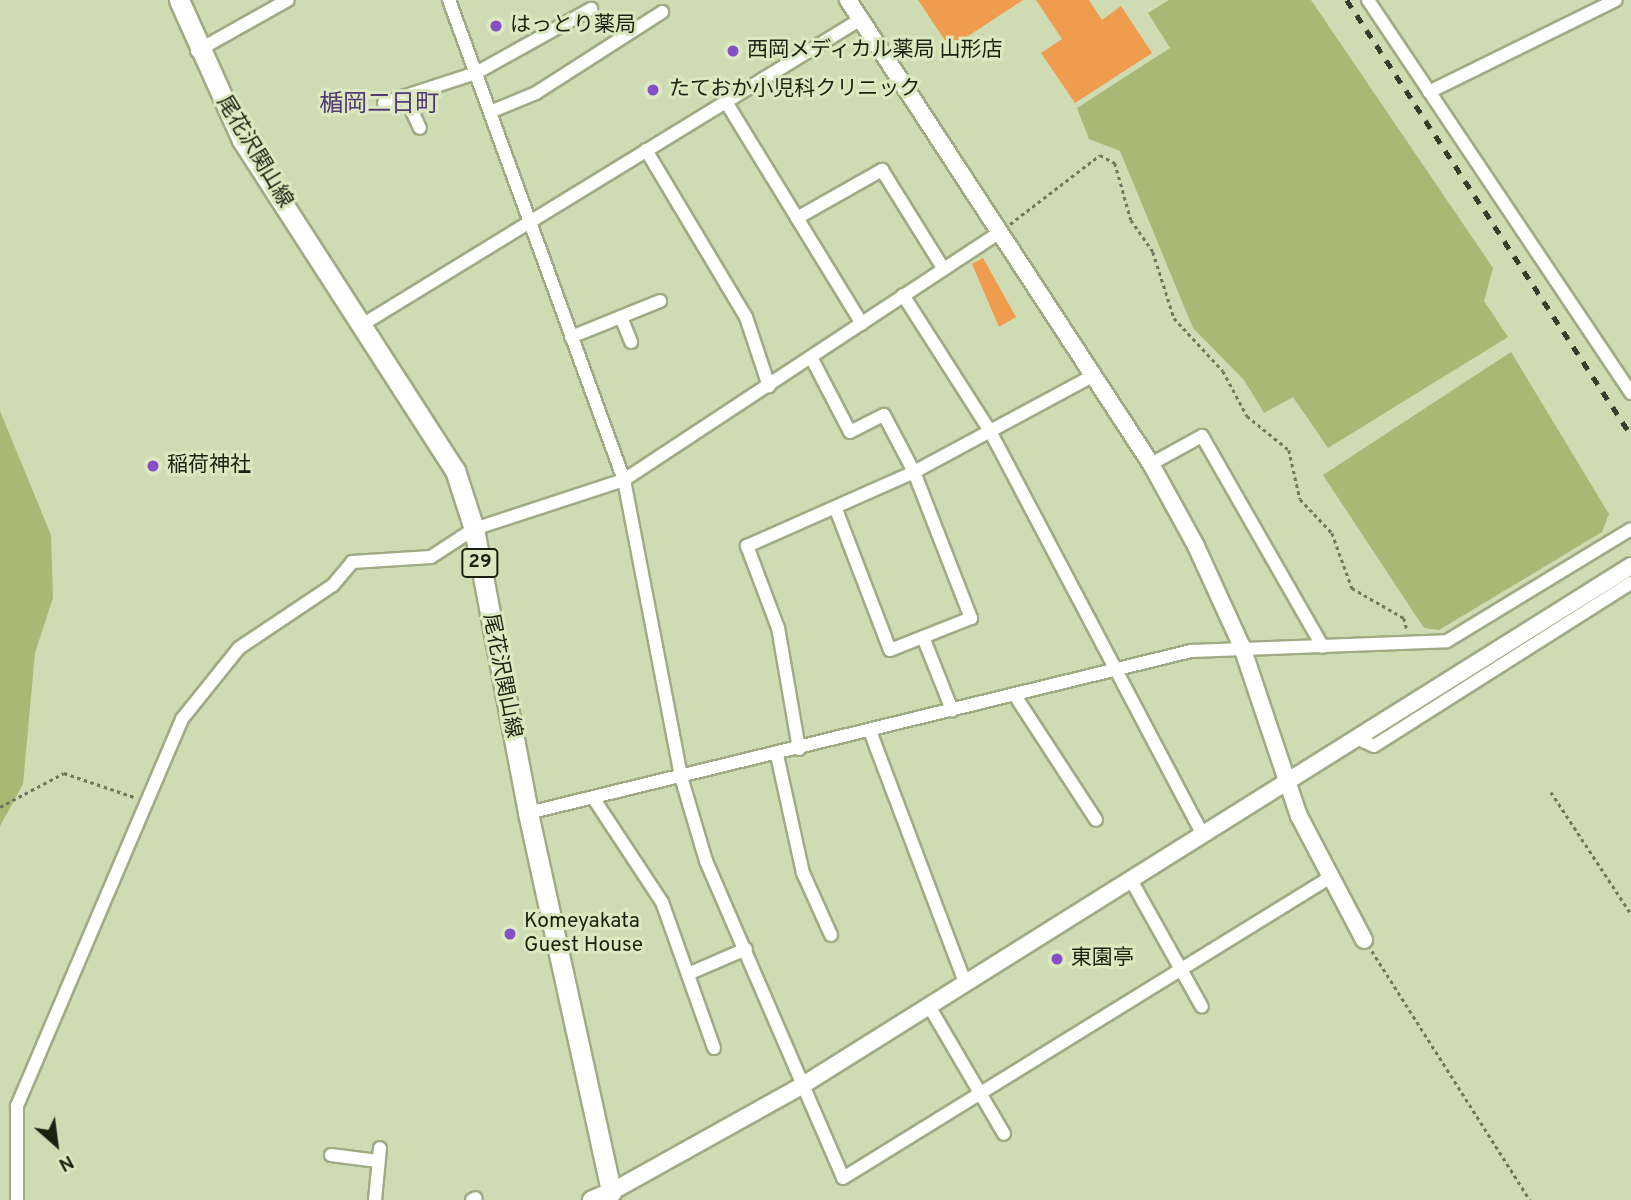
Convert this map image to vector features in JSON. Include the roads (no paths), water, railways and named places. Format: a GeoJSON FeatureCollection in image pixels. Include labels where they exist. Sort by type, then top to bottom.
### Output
{"type":"FeatureCollection","features":[{"type":"Feature","properties":{"kind":"main road","name":"尾花沢関山線"},"geometry":{"type":"LineString","coordinates":[[179,0],[197,51],[242,140],[365,323],[455,470],[474,529],[528,813],[611,1192]]}},
{"type":"Feature","properties":{"kind":"main road"},"geometry":{"type":"LineString","coordinates":[[592,1200],[611,1192]]}},
{"type":"Feature","properties":{"kind":"street"},"geometry":{"type":"LineString","coordinates":[[197,51],[288,0]]}},
{"type":"Feature","properties":{"kind":"street"},"geometry":{"type":"LineString","coordinates":[[449,0],[624,480],[682,780],[706,860],[843,1178],[1329,878]]}},
{"type":"Feature","properties":{"kind":"street"},"geometry":{"type":"LineString","coordinates":[[848,0],[1150,464],[1242,647],[1286,782],[1329,878],[1364,940]]}},
{"type":"Feature","properties":{"kind":"street"},"geometry":{"type":"LineString","coordinates":[[1368,0],[1631,393]]}},
{"type":"Feature","properties":{"kind":"street"},"geometry":{"type":"LineString","coordinates":[[1429,92],[1616,0]]}},
{"type":"Feature","properties":{"kind":"street"},"geometry":{"type":"LineString","coordinates":[[384,103],[476,73],[591,9]]}},
{"type":"Feature","properties":{"kind":"street"},"geometry":{"type":"LineString","coordinates":[[490,112],[536,93],[662,12]]}},
{"type":"Feature","properties":{"kind":"street"},"geometry":{"type":"LineString","coordinates":[[365,323],[861,19]]}},
{"type":"Feature","properties":{"kind":"street"},"geometry":{"type":"LineString","coordinates":[[405,96],[420,128]]}},
{"type":"Feature","properties":{"kind":"street"},"geometry":{"type":"LineString","coordinates":[[726,102],[862,324]]}},
{"type":"Feature","properties":{"kind":"street"},"geometry":{"type":"LineString","coordinates":[[646,150],[746,317],[768,386]]}},
{"type":"Feature","properties":{"kind":"street"},"geometry":{"type":"LineString","coordinates":[[797,218],[882,170],[943,268]]}},
{"type":"Feature","properties":{"kind":"street"},"geometry":{"type":"LineString","coordinates":[[17,1200],[17,1106],[144,802],[182,719],[239,648],[333,585],[352,562],[431,557],[474,529],[624,480],[812,359],[1000,232]]}},
{"type":"Feature","properties":{"kind":"street"},"geometry":{"type":"LineString","coordinates":[[904,295],[990,431],[1110,669],[1203,835]]}},
{"type":"Feature","properties":{"kind":"street"},"geometry":{"type":"LineString","coordinates":[[571,337],[660,301]]}},
{"type":"Feature","properties":{"kind":"street"},"geometry":{"type":"LineString","coordinates":[[621,317],[631,342]]}},
{"type":"Feature","properties":{"kind":"street"},"geometry":{"type":"LineString","coordinates":[[812,359],[850,432],[884,415],[914,472],[971,618],[890,650],[835,507]]}},
{"type":"Feature","properties":{"kind":"street"},"geometry":{"type":"LineString","coordinates":[[799,749],[778,628],[747,546],[914,472],[1094,375]]}},
{"type":"Feature","properties":{"kind":"street"},"geometry":{"type":"LineString","coordinates":[[1150,464],[1202,436],[1323,647]]}},
{"type":"Feature","properties":{"kind":"street"},"geometry":{"type":"LineString","coordinates":[[528,813],[682,780],[1110,669],[1191,651],[1242,647],[1412,645],[1447,641],[1492,618],[1631,528]]}},
{"type":"Feature","properties":{"kind":"street"},"geometry":{"type":"LineString","coordinates":[[611,1192],[803,1085],[1286,782],[1361,740],[1631,566]]}},
{"type":"Feature","properties":{"kind":"street"},"geometry":{"type":"LineString","coordinates":[[1361,740],[1374,746],[1631,583]]}},
{"type":"Feature","properties":{"kind":"street"},"geometry":{"type":"LineString","coordinates":[[923,637],[952,710]]}},
{"type":"Feature","properties":{"kind":"street"},"geometry":{"type":"LineString","coordinates":[[1014,694],[1096,820]]}},
{"type":"Feature","properties":{"kind":"street"},"geometry":{"type":"LineString","coordinates":[[870,731],[965,983]]}},
{"type":"Feature","properties":{"kind":"street"},"geometry":{"type":"LineString","coordinates":[[777,755],[803,873],[831,935]]}},
{"type":"Feature","properties":{"kind":"street"},"geometry":{"type":"LineString","coordinates":[[594,799],[662,902],[714,1048]]}},
{"type":"Feature","properties":{"kind":"street"},"geometry":{"type":"LineString","coordinates":[[1131,880],[1177,970],[1202,1007]]}},
{"type":"Feature","properties":{"kind":"street"},"geometry":{"type":"LineString","coordinates":[[688,975],[746,949]]}},
{"type":"Feature","properties":{"kind":"street"},"geometry":{"type":"LineString","coordinates":[[929,1006],[1004,1134]]}},
{"type":"Feature","properties":{"kind":"street"},"geometry":{"type":"LineString","coordinates":[[331,1155],[379,1154],[374,1200]]}},
{"type":"Feature","properties":{"kind":"railway"},"geometry":{"type":"LineString","coordinates":[[1347,0],[1631,435]]}},
{"type":"Feature","properties":{"kind":"place","name":"はっとり薬局"},"geometry":{"type":"Point","coordinates":[496,26]}},
{"type":"Feature","properties":{"kind":"place","name":"西岡メディカル薬局 山形店"},"geometry":{"type":"Point","coordinates":[733,51]}},
{"type":"Feature","properties":{"kind":"place","name":"たておか小児科クリニック"},"geometry":{"type":"Point","coordinates":[653,90]}},
{"type":"Feature","properties":{"kind":"place","name":"稲荷神社"},"geometry":{"type":"Point","coordinates":[153,466]}},
{"type":"Feature","properties":{"kind":"place","name":"Komeyakata Guest House"},"geometry":{"type":"Point","coordinates":[510,934]}},
{"type":"Feature","properties":{"kind":"place","name":"東園亭"},"geometry":{"type":"Point","coordinates":[1057,959]}},
{"type":"Feature","properties":{"kind":"district","name":"楯岡二日町"},"geometry":{"type":"Point","coordinates":[379,106]}}]}
